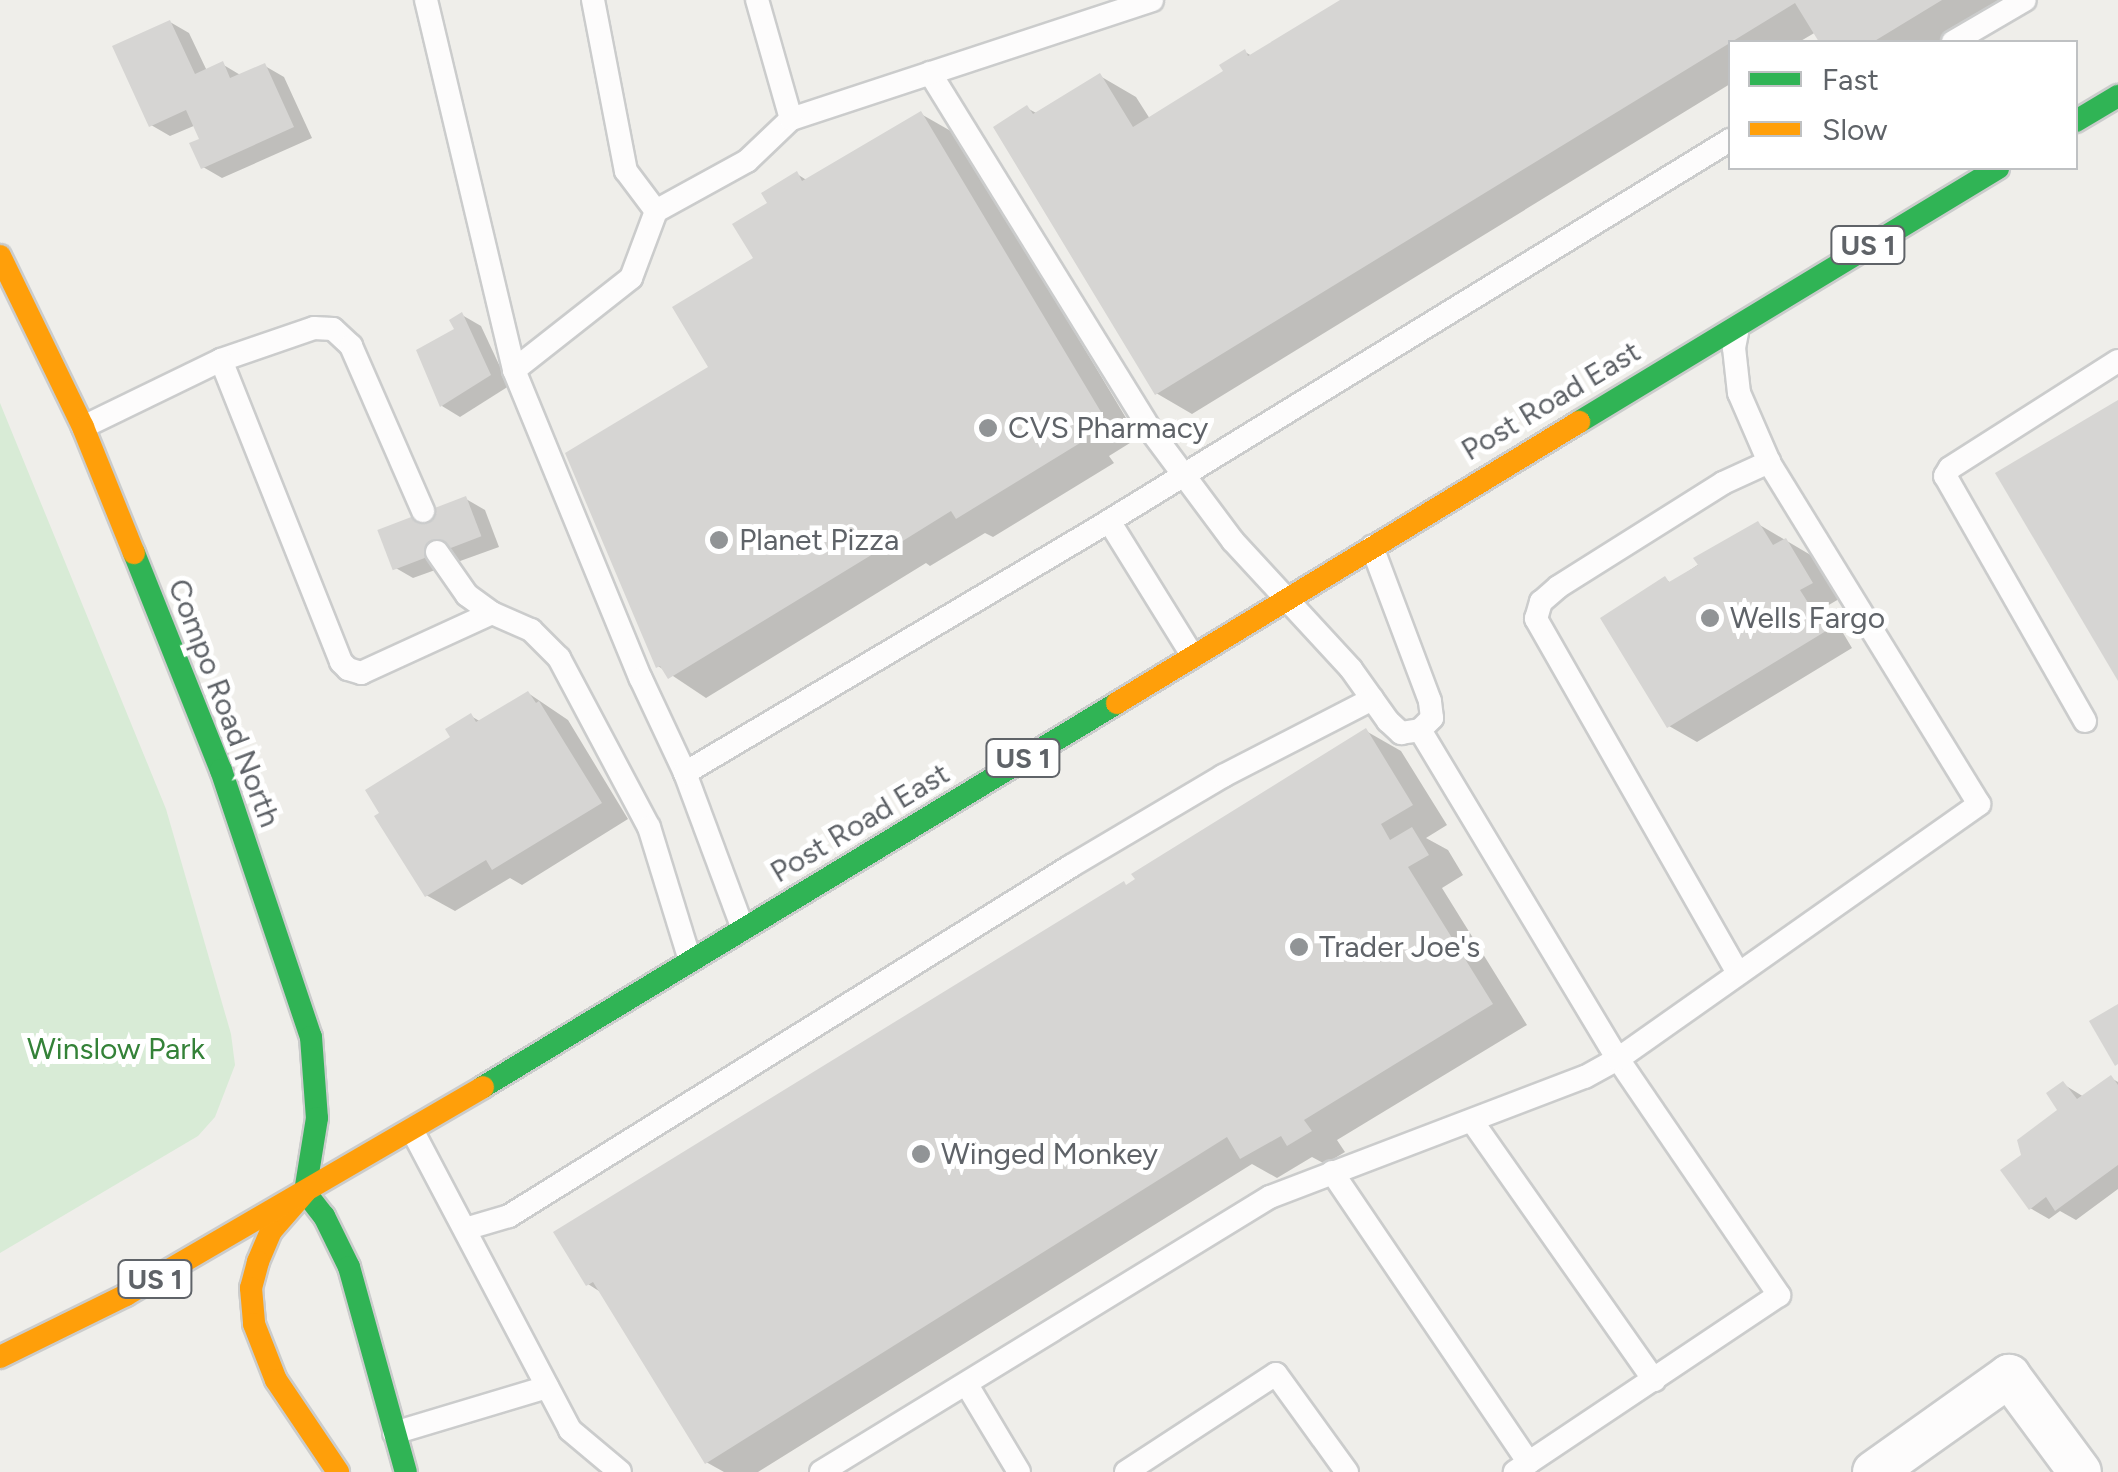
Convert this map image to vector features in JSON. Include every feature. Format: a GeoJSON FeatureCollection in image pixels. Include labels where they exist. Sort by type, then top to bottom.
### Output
{"type":"FeatureCollection","features":[{"type":"Feature","properties":{"kind":"main road"},"geometry":{"type":"LineString","coordinates":[[2078,120],[2118,96]]}},
{"type":"Feature","properties":{"kind":"main road","name":"Post Road East"},"geometry":{"type":"LineString","coordinates":[[0,1357],[126,1295],[412,1130],[1288,595],[1995,170]]}},
{"type":"Feature","properties":{"kind":"main road","name":"Compo Road North"},"geometry":{"type":"LineString","coordinates":[[0,256],[83,427],[222,770],[311,1037],[316,1118],[306,1192]]}},
{"type":"Feature","properties":{"kind":"main road"},"geometry":{"type":"LineString","coordinates":[[338,1472],[276,1380],[254,1324],[251,1288],[258,1262],[271,1232],[306,1192],[324,1216],[350,1267],[406,1472]]}},
{"type":"Feature","properties":{"kind":"street"},"geometry":{"type":"LineString","coordinates":[[1874,1472],[2008,1376],[2080,1472]]}},
{"type":"Feature","properties":{"kind":"lane"},"geometry":{"type":"LineString","coordinates":[[426,0],[514,370],[685,773],[743,929]]}},
{"type":"Feature","properties":{"kind":"lane"},"geometry":{"type":"LineString","coordinates":[[593,0],[626,172],[656,211]]}},
{"type":"Feature","properties":{"kind":"lane"},"geometry":{"type":"LineString","coordinates":[[758,0],[792,119]]}},
{"type":"Feature","properties":{"kind":"lane"},"geometry":{"type":"LineString","coordinates":[[514,370],[632,278],[656,211],[748,161],[792,119],[930,74],[1097,8],[1152,0]]}},
{"type":"Feature","properties":{"kind":"lane"},"geometry":{"type":"LineString","coordinates":[[1955,40],[2025,0]]}},
{"type":"Feature","properties":{"kind":"lane"},"geometry":{"type":"LineString","coordinates":[[930,74],[1151,431],[1233,541],[1288,595],[1401,733],[1420,730],[1432,718],[1430,701],[1372,545]]}},
{"type":"Feature","properties":{"kind":"lane"},"geometry":{"type":"LineString","coordinates":[[685,773],[1109,521],[1728,141]]}},
{"type":"Feature","properties":{"kind":"lane"},"geometry":{"type":"LineString","coordinates":[[821,1472],[1270,1197],[1472,1121],[1618,1059],[1979,804],[1769,462],[1740,393],[1734,348],[1739,322]]}},
{"type":"Feature","properties":{"kind":"lane"},"geometry":{"type":"LineString","coordinates":[[83,427],[220,360],[314,328],[333,329],[351,346],[422,512]]}},
{"type":"Feature","properties":{"kind":"lane"},"geometry":{"type":"LineString","coordinates":[[220,360],[340,662],[348,670],[360,672],[492,613]]}},
{"type":"Feature","properties":{"kind":"lane"},"geometry":{"type":"LineString","coordinates":[[2085,721],[1945,476],[1950,468],[2118,361]]}},
{"type":"Feature","properties":{"kind":"lane"},"geometry":{"type":"LineString","coordinates":[[1738,973],[1536,620],[1541,602],[1558,587],[1723,484],[1769,462]]}},
{"type":"Feature","properties":{"kind":"lane"},"geometry":{"type":"LineString","coordinates":[[1109,521],[1192,654]]}},
{"type":"Feature","properties":{"kind":"lane"},"geometry":{"type":"LineString","coordinates":[[437,552],[467,595],[492,613],[530,630],[559,658],[649,827],[691,961]]}},
{"type":"Feature","properties":{"kind":"lane"},"geometry":{"type":"LineString","coordinates":[[464,1229],[509,1216],[1070,866],[1223,776],[1372,700]]}},
{"type":"Feature","properties":{"kind":"lane"},"geometry":{"type":"LineString","coordinates":[[1332,1172],[1522,1467],[1779,1295],[1618,1059],[1420,730]]}},
{"type":"Feature","properties":{"kind":"lane"},"geometry":{"type":"LineString","coordinates":[[1472,1121],[1654,1380]]}},
{"type":"Feature","properties":{"kind":"lane"},"geometry":{"type":"LineString","coordinates":[[412,1130],[570,1430],[620,1472]]}},
{"type":"Feature","properties":{"kind":"lane"},"geometry":{"type":"LineString","coordinates":[[1126,1472],[1276,1374],[1347,1472]]}},
{"type":"Feature","properties":{"kind":"lane"},"geometry":{"type":"LineString","coordinates":[[966,1385],[1020,1472]]}},
{"type":"Feature","properties":{"kind":"lane"},"geometry":{"type":"LineString","coordinates":[[394,1433],[547,1387]]}},
{"type":"Feature","properties":{"kind":"green space","name":"Winslow Park"},"geometry":{"type":"Polygon","coordinates":[[[0,403],[166,809],[231,1034],[235,1065],[215,1117],[198,1136],[0,1253],[0,403]]]}},
{"type":"Feature","properties":{"kind":"building"},"geometry":{"type":"Polygon","coordinates":[[[1340,0],[1942,0],[1876,40],[1818,40],[1795,3],[1735,40],[1728,40],[1728,44],[1155,395],[993,127],[1027,105],[1033,114],[1100,73],[1133,127],[1223,71],[1219,65],[1245,49],[1248,56],[1340,0]]]}},
{"type":"Feature","properties":{"kind":"building"},"geometry":{"type":"Polygon","coordinates":[[[170,20],[195,74],[223,61],[230,78],[265,63],[294,127],[201,169],[189,143],[199,139],[186,110],[149,127],[112,46],[170,20]]]}},
{"type":"Feature","properties":{"kind":"building"},"geometry":{"type":"Polygon","coordinates":[[[921,111],[1104,417],[1075,435],[1080,443],[956,519],[951,511],[893,547],[891,543],[668,679],[660,666],[656,668],[565,453],[708,367],[672,307],[753,258],[732,224],[767,203],[761,193],[797,171],[802,181],[921,111]]]}},
{"type":"Feature","properties":{"kind":"building"},"geometry":{"type":"Polygon","coordinates":[[[462,312],[491,375],[440,407],[416,350],[454,329],[449,320],[462,312]]]}},
{"type":"Feature","properties":{"kind":"building"},"geometry":{"type":"Polygon","coordinates":[[[2118,400],[2118,681],[1995,473],[2118,400]]]}},
{"type":"Feature","properties":{"kind":"building"},"geometry":{"type":"Polygon","coordinates":[[[466,496],[481,536],[393,570],[377,530],[466,496]]]}},
{"type":"Feature","properties":{"kind":"building"},"geometry":{"type":"Polygon","coordinates":[[[1758,521],[1773,545],[1786,538],[1813,583],[1800,590],[1826,631],[1667,728],[1600,618],[1665,576],[1669,582],[1698,565],[1693,558],[1758,521]]]}},
{"type":"Feature","properties":{"kind":"building"},"geometry":{"type":"Polygon","coordinates":[[[528,691],[536,703],[539,701],[602,803],[492,870],[486,860],[425,897],[374,816],[379,813],[365,790],[450,737],[445,729],[471,713],[476,722],[528,691]]]}},
{"type":"Feature","properties":{"kind":"building"},"geometry":{"type":"Polygon","coordinates":[[[1366,728],[1413,805],[1381,824],[1390,840],[1412,827],[1429,855],[1408,867],[1493,1004],[1304,1120],[1312,1131],[1287,1146],[1281,1136],[1240,1159],[1227,1137],[705,1464],[593,1282],[586,1286],[553,1232],[1124,881],[1126,885],[1135,879],[1131,874],[1366,728]]]}},
{"type":"Feature","properties":{"kind":"building"},"geometry":{"type":"Polygon","coordinates":[[[2118,1004],[2118,1064],[2115,1066],[2089,1021],[2118,1004]]]}},
{"type":"Feature","properties":{"kind":"building"},"geometry":{"type":"Polygon","coordinates":[[[2111,1075],[2118,1085],[2118,1165],[2055,1211],[2046,1197],[2029,1210],[2000,1170],[2021,1155],[2017,1140],[2057,1110],[2046,1093],[2063,1081],[2077,1099],[2111,1075]]]}},
{"type":"Feature","properties":{"kind":"traffic: fast"},"geometry":{"type":"LineString","coordinates":[[2078,120],[2118,96]]}},
{"type":"Feature","properties":{"kind":"traffic: fast"},"geometry":{"type":"LineString","coordinates":[[1579,422],[1995,170]]}},
{"type":"Feature","properties":{"kind":"traffic: fast"},"geometry":{"type":"LineString","coordinates":[[134,553],[221,770],[311,1037],[317,1118],[305,1192]]}},
{"type":"Feature","properties":{"kind":"traffic: fast"},"geometry":{"type":"LineString","coordinates":[[483,1087],[1117,703]]}},
{"type":"Feature","properties":{"kind":"traffic: fast"},"geometry":{"type":"LineString","coordinates":[[305,1192],[324,1216],[349,1267],[406,1472]]}},
{"type":"Feature","properties":{"kind":"traffic: slow"},"geometry":{"type":"LineString","coordinates":[[0,256],[83,427],[134,553]]}},
{"type":"Feature","properties":{"kind":"traffic: slow"},"geometry":{"type":"LineString","coordinates":[[1117,703],[1579,422]]}},
{"type":"Feature","properties":{"kind":"traffic: slow"},"geometry":{"type":"LineString","coordinates":[[0,1357],[126,1295],[483,1087]]}},
{"type":"Feature","properties":{"kind":"traffic: slow"},"geometry":{"type":"LineString","coordinates":[[305,1192],[271,1231],[258,1262],[251,1288],[254,1324],[276,1380],[338,1472]]}},
{"type":"Feature","properties":{"kind":"place","name":"CVS Pharmacy"},"geometry":{"type":"Point","coordinates":[988,428]}},
{"type":"Feature","properties":{"kind":"place","name":"Planet Pizza"},"geometry":{"type":"Point","coordinates":[719,540]}},
{"type":"Feature","properties":{"kind":"place","name":"Wells Fargo"},"geometry":{"type":"Point","coordinates":[1710,618]}},
{"type":"Feature","properties":{"kind":"place","name":"Trader Joe's"},"geometry":{"type":"Point","coordinates":[1299,947]}},
{"type":"Feature","properties":{"kind":"place","name":"Winged Monkey"},"geometry":{"type":"Point","coordinates":[921,1154]}}]}
